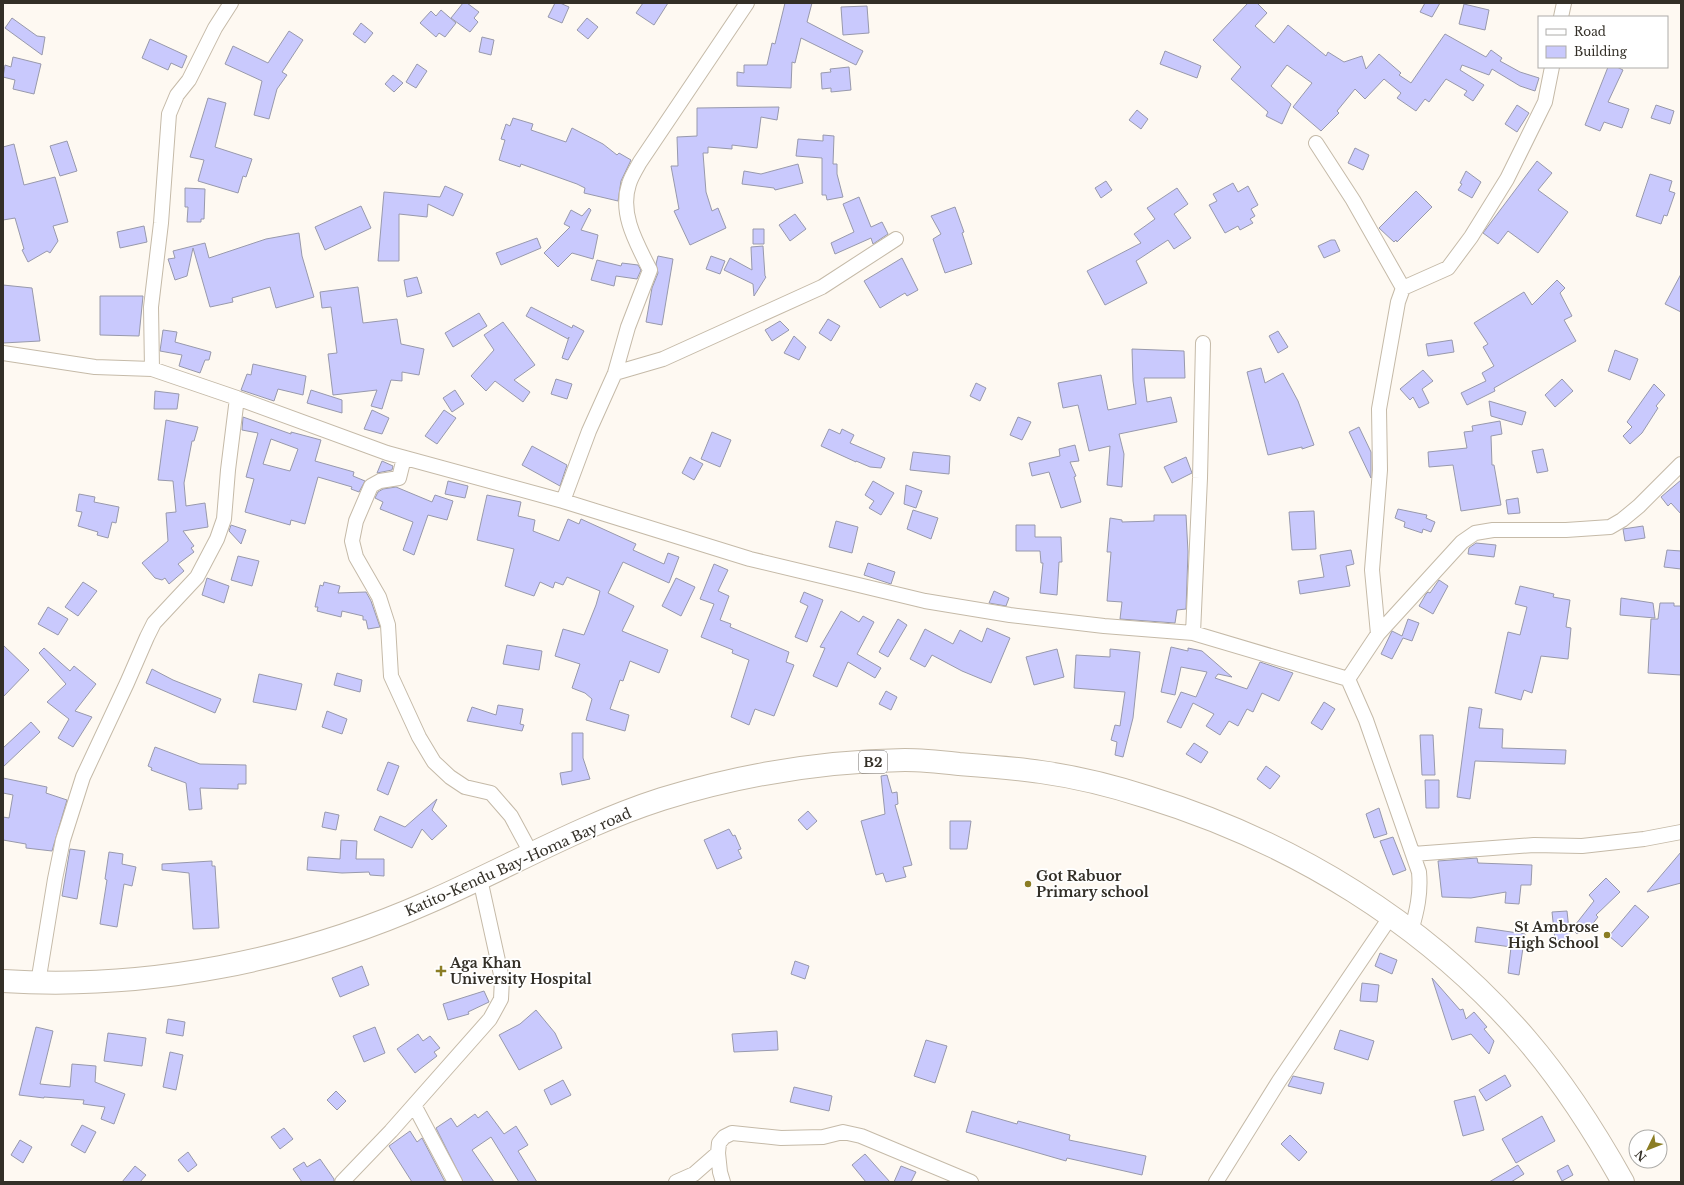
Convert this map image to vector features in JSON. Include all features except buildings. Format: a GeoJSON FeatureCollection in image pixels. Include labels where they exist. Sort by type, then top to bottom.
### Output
{"type":"FeatureCollection","features":[{"type":"Feature","properties":{"kind":"highway","name":"Katito-Kendu Bay-Homa Bay road"},"geometry":{"type":"LineString","coordinates":[[3,981],[38,983],[118,981],[182,974],[254,960],[326,941],[388,920],[480,879],[531,853],[592,826],[660,800],[740,778],[830,765],[906,760],[981,765],[1043,772],[1107,785],[1188,810],[1249,834],[1344,884],[1391,916],[1453,965],[1525,1038],[1556,1075],[1623,1182]]}},
{"type":"Feature","properties":{"kind":"street"},"geometry":{"type":"LineString","coordinates":[[152,370],[151,307],[161,223],[168,114],[177,95],[189,80],[215,28],[231,3]]}},
{"type":"Feature","properties":{"kind":"street"},"geometry":{"type":"LineString","coordinates":[[563,501],[588,431],[615,373],[628,327],[650,270],[629,223],[626,204],[628,185],[640,162],[747,3]]}},
{"type":"Feature","properties":{"kind":"street"},"geometry":{"type":"LineString","coordinates":[[1562,16],[1564,3]]}},
{"type":"Feature","properties":{"kind":"street"},"geometry":{"type":"LineString","coordinates":[[1378,634],[1372,570],[1380,470],[1379,409],[1398,302],[1403,288],[1448,268],[1471,238],[1507,179],[1545,102],[1552,68]]}},
{"type":"Feature","properties":{"kind":"street"},"geometry":{"type":"LineString","coordinates":[[1316,143],[1353,200],[1403,288]]}},
{"type":"Feature","properties":{"kind":"street"},"geometry":{"type":"LineString","coordinates":[[615,373],[663,359],[822,287],[896,239]]}},
{"type":"Feature","properties":{"kind":"street"},"geometry":{"type":"LineString","coordinates":[[1193,633],[1200,478],[1203,343]]}},
{"type":"Feature","properties":{"kind":"street"},"geometry":{"type":"LineString","coordinates":[[3,353],[96,367],[152,370],[237,398],[387,453],[563,501],[750,559],[925,601],[1010,615],[1104,626],[1193,633],[1348,678]]}},
{"type":"Feature","properties":{"kind":"street"},"geometry":{"type":"LineString","coordinates":[[38,983],[60,856],[70,814],[82,777],[152,627],[197,577],[217,539],[224,519],[228,470],[237,398]]}},
{"type":"Feature","properties":{"kind":"street"},"geometry":{"type":"LineString","coordinates":[[404,458],[399,478],[380,481],[372,486],[356,521],[352,541],[356,557],[379,597],[388,625],[391,676],[419,737],[434,762],[450,777],[464,787],[491,792],[511,816],[531,853]]}},
{"type":"Feature","properties":{"kind":"street"},"geometry":{"type":"LineString","coordinates":[[1348,678],[1378,634],[1462,542],[1475,533],[1493,530],[1566,530],[1610,527],[1622,520],[1639,506],[1681,464]]}},
{"type":"Feature","properties":{"kind":"street"},"geometry":{"type":"LineString","coordinates":[[1348,678],[1366,720],[1419,872],[1419,904],[1411,931]]}},
{"type":"Feature","properties":{"kind":"street"},"geometry":{"type":"LineString","coordinates":[[1413,854],[1534,845],[1582,846],[1679,830]]}},
{"type":"Feature","properties":{"kind":"street"},"geometry":{"type":"LineString","coordinates":[[342,1182],[414,1105],[490,1019],[501,999],[502,979],[480,879]]}},
{"type":"Feature","properties":{"kind":"street"},"geometry":{"type":"LineString","coordinates":[[1216,1182],[1279,1081],[1391,916]]}},
{"type":"Feature","properties":{"kind":"street"},"geometry":{"type":"LineString","coordinates":[[414,1105],[455,1182]]}},
{"type":"Feature","properties":{"kind":"street"},"geometry":{"type":"LineString","coordinates":[[724,1182],[720,1172],[718,1152],[719,1143],[724,1137],[732,1133],[781,1138],[823,1137],[843,1132],[861,1136],[971,1182]]}},
{"type":"Feature","properties":{"kind":"street"},"geometry":{"type":"LineString","coordinates":[[676,1182],[694,1174],[718,1152]]}},
{"type":"Feature","properties":{"kind":"place","name":"Got Rabuor Primary school"},"geometry":{"type":"Point","coordinates":[1028,884]}},
{"type":"Feature","properties":{"kind":"place","name":"St Ambrose High School"},"geometry":{"type":"Point","coordinates":[1607,935]}},
{"type":"Feature","properties":{"kind":"place","name":"Aga Khan University Hospital"},"geometry":{"type":"Point","coordinates":[441,971]}}]}
